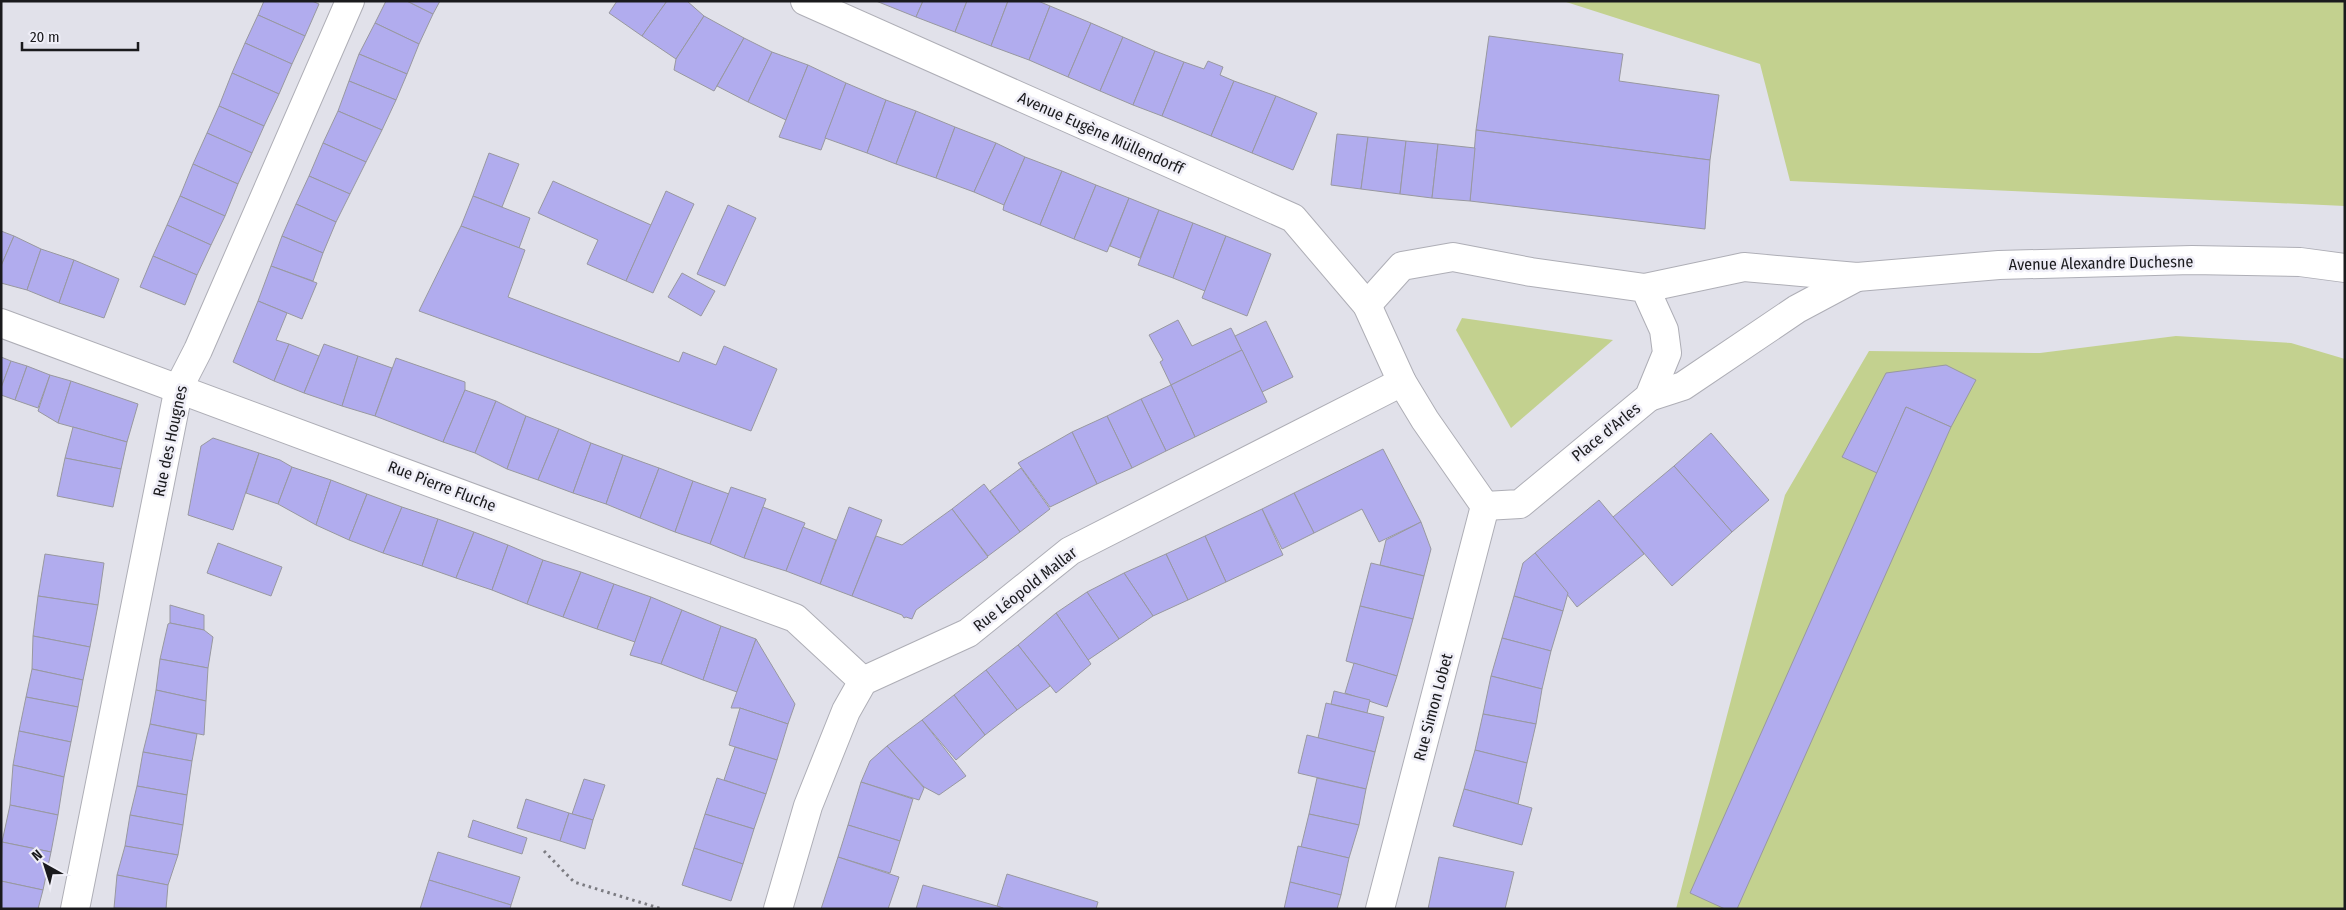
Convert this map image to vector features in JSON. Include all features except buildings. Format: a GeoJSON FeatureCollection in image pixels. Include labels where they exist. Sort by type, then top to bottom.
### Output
{"type":"FeatureCollection","features":[{"type":"Feature","properties":{"kind":"street","name":"Rue des Hougnes"},"geometry":{"type":"LineString","coordinates":[[75,909],[179,387],[198,350],[350,1]]}},
{"type":"Feature","properties":{"kind":"street","name":"Avenue Eugène Müllendorff"},"geometry":{"type":"LineString","coordinates":[[806,1],[1293,218],[1367,305]]}},
{"type":"Feature","properties":{"kind":"street"},"geometry":{"type":"LineString","coordinates":[[1485,506],[1425,420],[1402,382],[1367,305],[1402,266],[1453,257],[1531,272],[1645,288]]}},
{"type":"Feature","properties":{"kind":"street","name":"Avenue Alexandre Duchesne"},"geometry":{"type":"LineString","coordinates":[[1645,288],[1744,267],[1857,277],[1999,265],[2192,260],[2300,262],[2345,268]]}},
{"type":"Feature","properties":{"kind":"street","name":"Avenue Alexandre Duchesne"},"geometry":{"type":"LineString","coordinates":[[1649,397],[1683,386],[1797,309],[1857,277]]}},
{"type":"Feature","properties":{"kind":"street","name":"Place d'Arles"},"geometry":{"type":"LineString","coordinates":[[1485,506],[1520,504],[1649,397],[1667,353],[1664,330],[1645,288]]}},
{"type":"Feature","properties":{"kind":"street","name":"Rue Pierre Fluche"},"geometry":{"type":"LineString","coordinates":[[1,323],[179,387],[795,618],[863,681]]}},
{"type":"Feature","properties":{"kind":"street","name":"Rue Léopold Mallar"},"geometry":{"type":"LineString","coordinates":[[863,681],[968,632],[1070,551],[1402,382]]}},
{"type":"Feature","properties":{"kind":"street","name":"Rue Simon Lobet"},"geometry":{"type":"LineString","coordinates":[[1380,909],[1485,506]]}},
{"type":"Feature","properties":{"kind":"street"},"geometry":{"type":"LineString","coordinates":[[778,909],[808,806],[846,711],[863,681]]}},
{"type":"Feature","properties":{"kind":"path"},"geometry":{"type":"LineString","coordinates":[[544,851],[574,882],[662,909]]}},
{"type":"Feature","properties":{"kind":"green space"},"geometry":{"type":"Polygon","coordinates":[[[1563,1],[2345,1],[2345,206],[1790,181],[1760,64],[1563,1]]]}},
{"type":"Feature","properties":{"kind":"green space"},"geometry":{"type":"Polygon","coordinates":[[[1462,318],[1613,340],[1511,428],[1456,330],[1462,318]]]}},
{"type":"Feature","properties":{"kind":"green space"},"geometry":{"type":"Polygon","coordinates":[[[2176,336],[2291,343],[2345,359],[2345,909],[1676,909],[1785,495],[1869,351],[2040,353],[2176,336]]]}}]}
